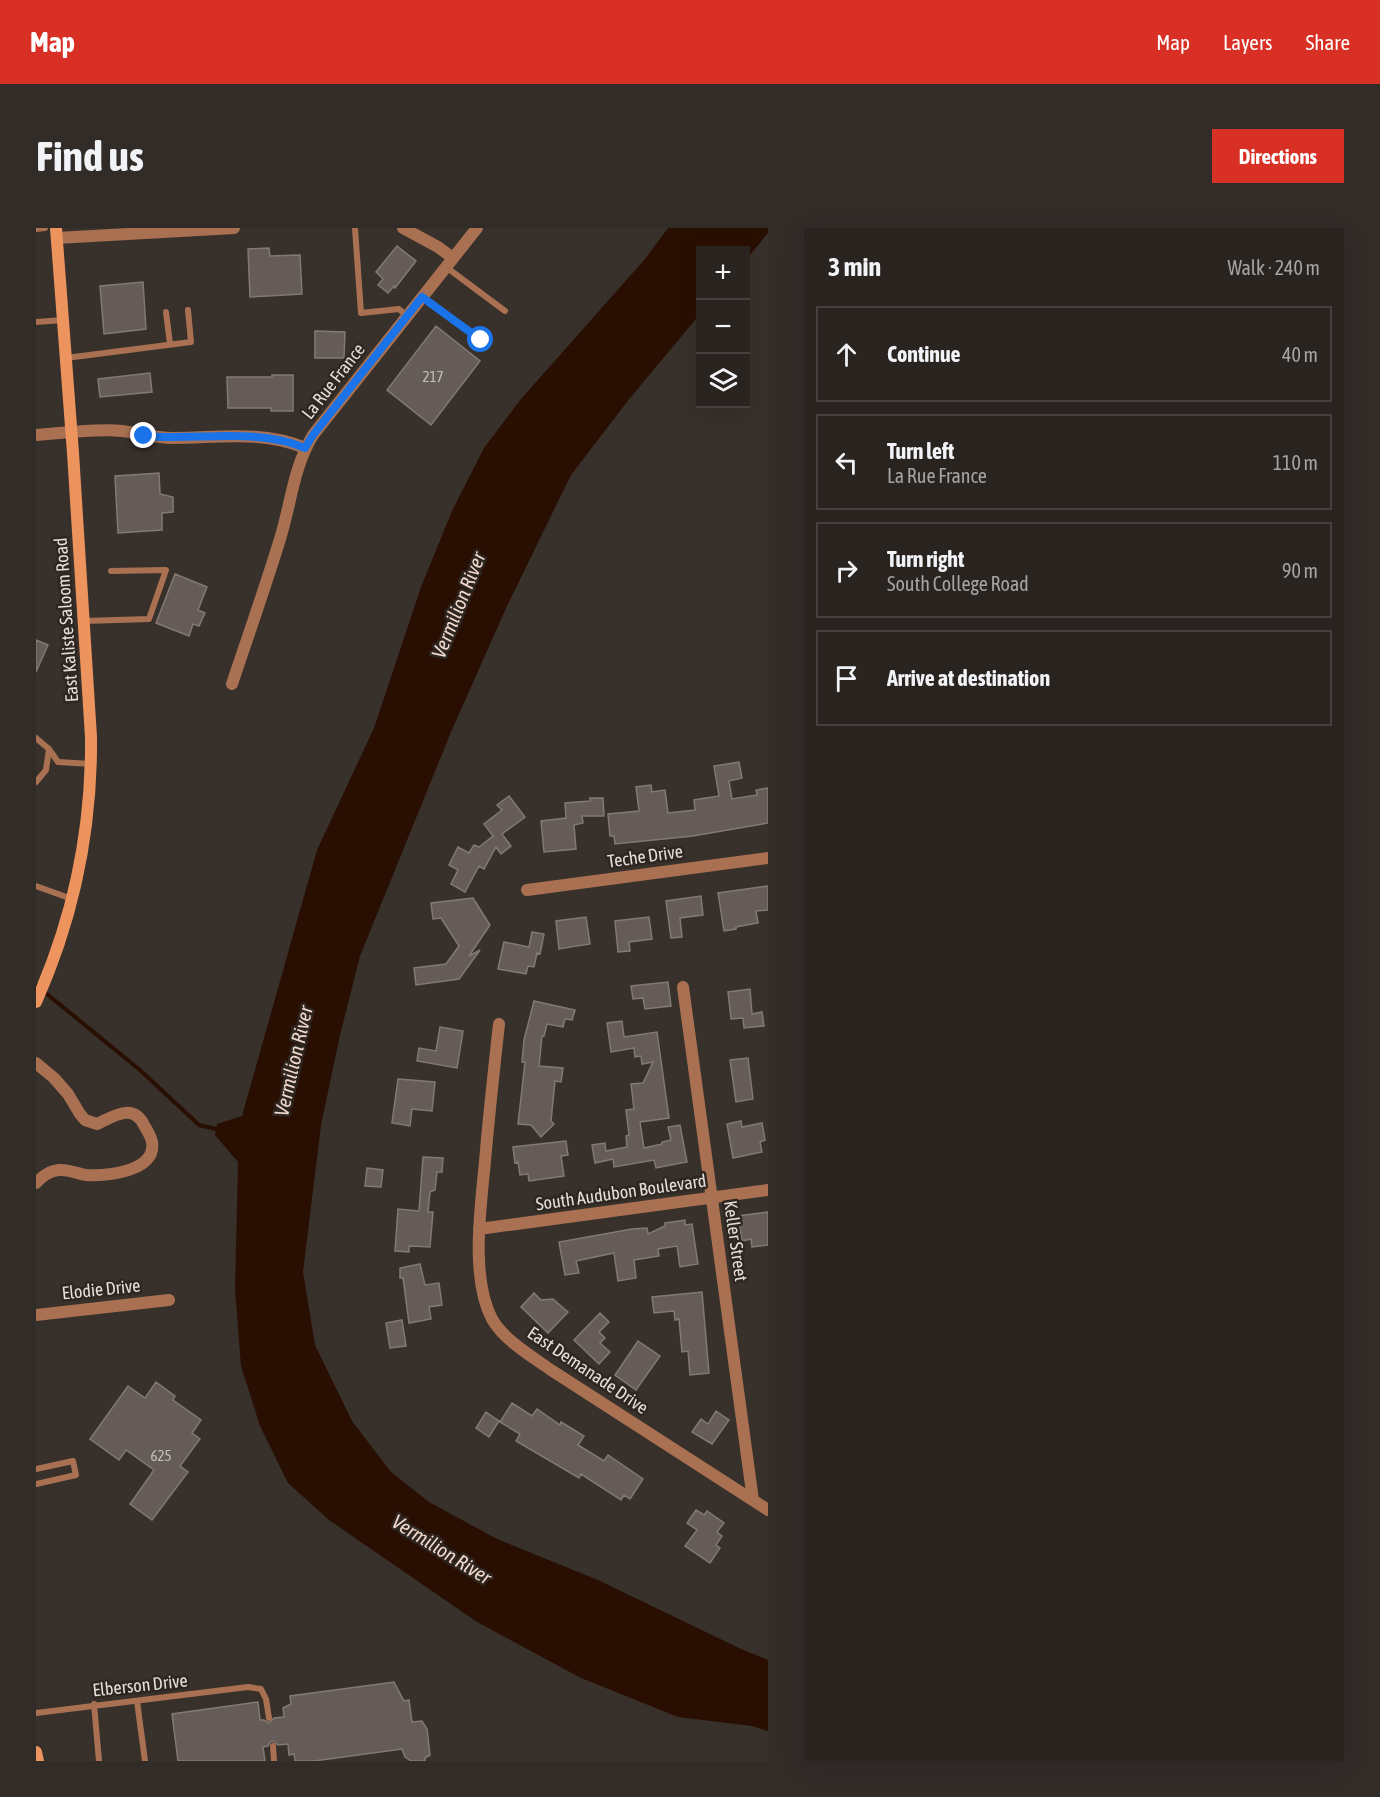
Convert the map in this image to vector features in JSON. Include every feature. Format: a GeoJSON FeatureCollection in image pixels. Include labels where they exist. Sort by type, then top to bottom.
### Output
{"type":"FeatureCollection","features":[{"type":"Feature","properties":{"kind":"main road","name":"East Kaliste Saloom Road"},"geometry":{"type":"LineString","coordinates":[[36,1002],[54,962],[73,899],[84,840],[92,764],[57,233]]}},
{"type":"Feature","properties":{"kind":"main road"},"geometry":{"type":"LineString","coordinates":[[36,1752],[38,1761]]}},
{"type":"Feature","properties":{"kind":"street"},"geometry":{"type":"LineString","coordinates":[[57,233],[234,228]]}},
{"type":"Feature","properties":{"kind":"street","name":"La Rue France"},"geometry":{"type":"LineString","coordinates":[[232,684],[281,537],[292,488],[305,448],[477,228]]}},
{"type":"Feature","properties":{"kind":"street"},"geometry":{"type":"LineString","coordinates":[[411,230],[438,247],[449,263]]}},
{"type":"Feature","properties":{"kind":"street"},"geometry":{"type":"LineString","coordinates":[[36,435],[100,430],[172,438],[245,436],[291,442],[305,448]]}},
{"type":"Feature","properties":{"kind":"street","name":"Teche Drive"},"geometry":{"type":"LineString","coordinates":[[528,890],[768,858]]}},
{"type":"Feature","properties":{"kind":"street","name":"Keller Street"},"geometry":{"type":"LineString","coordinates":[[683,987],[753,1500]]}},
{"type":"Feature","properties":{"kind":"street","name":"East Demanade Drive"},"geometry":{"type":"LineString","coordinates":[[499,1024],[479,1229],[480,1265],[486,1304],[499,1328],[517,1345],[551,1370],[768,1510]]}},
{"type":"Feature","properties":{"kind":"street"},"geometry":{"type":"LineString","coordinates":[[36,1063],[54,1077],[85,1120],[97,1124],[122,1112],[136,1114],[152,1139],[153,1147],[145,1162],[124,1171],[104,1175],[83,1175],[66,1169],[57,1170],[43,1176],[36,1183]]}},
{"type":"Feature","properties":{"kind":"street","name":"South Audubon Boulevard"},"geometry":{"type":"LineString","coordinates":[[479,1229],[768,1190]]}},
{"type":"Feature","properties":{"kind":"street","name":"Elodie Drive"},"geometry":{"type":"LineString","coordinates":[[36,1315],[169,1300]]}},
{"type":"Feature","properties":{"kind":"lane"},"geometry":{"type":"LineString","coordinates":[[36,229],[45,228]]}},
{"type":"Feature","properties":{"kind":"lane"},"geometry":{"type":"LineString","coordinates":[[355,228],[361,313],[399,309],[407,316]]}},
{"type":"Feature","properties":{"kind":"lane"},"geometry":{"type":"LineString","coordinates":[[449,263],[505,311]]}},
{"type":"Feature","properties":{"kind":"lane"},"geometry":{"type":"LineString","coordinates":[[422,297],[481,340]]}},
{"type":"Feature","properties":{"kind":"lane"},"geometry":{"type":"LineString","coordinates":[[66,358],[191,342],[188,310]]}},
{"type":"Feature","properties":{"kind":"lane"},"geometry":{"type":"LineString","coordinates":[[166,312],[170,344]]}},
{"type":"Feature","properties":{"kind":"lane"},"geometry":{"type":"LineString","coordinates":[[36,322],[63,320]]}},
{"type":"Feature","properties":{"kind":"lane"},"geometry":{"type":"LineString","coordinates":[[84,621],[149,619],[166,570],[111,571]]}},
{"type":"Feature","properties":{"kind":"lane"},"geometry":{"type":"LineString","coordinates":[[36,738],[49,748],[58,762],[92,764]]}},
{"type":"Feature","properties":{"kind":"lane"},"geometry":{"type":"LineString","coordinates":[[36,782],[46,770],[49,748]]}},
{"type":"Feature","properties":{"kind":"lane"},"geometry":{"type":"LineString","coordinates":[[36,886],[73,899]]}},
{"type":"Feature","properties":{"kind":"lane"},"geometry":{"type":"LineString","coordinates":[[36,1469],[73,1461],[76,1475],[36,1484]]}},
{"type":"Feature","properties":{"kind":"lane","name":"Elberson Drive"},"geometry":{"type":"LineString","coordinates":[[36,1713],[94,1704],[248,1687],[261,1689],[266,1699],[269,1718]]}},
{"type":"Feature","properties":{"kind":"lane"},"geometry":{"type":"LineString","coordinates":[[137,1701],[145,1761]]}},
{"type":"Feature","properties":{"kind":"lane"},"geometry":{"type":"LineString","coordinates":[[94,1704],[99,1761]]}},
{"type":"Feature","properties":{"kind":"lane"},"geometry":{"type":"LineString","coordinates":[[273,1746],[274,1761]]}},
{"type":"Feature","properties":{"kind":"water","name":"Vermilion River"},"geometry":{"type":"Polygon","coordinates":[[[668,228],[768,228],[768,233],[750,255],[750,246],[696,246],[696,319],[630,398],[571,475],[507,606],[451,732],[360,956],[321,1125],[303,1272],[315,1345],[352,1421],[391,1472],[429,1502],[497,1539],[598,1580],[768,1660],[768,1731],[752,1726],[678,1717],[581,1678],[477,1622],[329,1520],[288,1483],[260,1426],[241,1366],[235,1289],[238,1162],[215,1135],[217,1124],[242,1116],[317,850],[374,728],[421,587],[452,511],[484,448],[521,399],[645,259],[668,228]]]}},
{"type":"Feature","properties":{"kind":"building"},"geometry":{"type":"Polygon","coordinates":[[[397,246],[416,261],[395,288],[394,286],[388,293],[378,285],[383,279],[376,272],[397,246]]]}},
{"type":"Feature","properties":{"kind":"building"},"geometry":{"type":"Polygon","coordinates":[[[269,248],[270,256],[300,255],[302,294],[250,297],[248,249],[269,248]]]}},
{"type":"Feature","properties":{"kind":"building"},"geometry":{"type":"Polygon","coordinates":[[[143,282],[146,329],[104,334],[100,286],[143,282]]]}},
{"type":"Feature","properties":{"kind":"building"},"geometry":{"type":"Polygon","coordinates":[[[436,326],[480,361],[431,425],[387,390],[436,326]]]}},
{"type":"Feature","properties":{"kind":"building"},"geometry":{"type":"Polygon","coordinates":[[[315,331],[345,332],[344,358],[315,358],[315,331]]]}},
{"type":"Feature","properties":{"kind":"building"},"geometry":{"type":"Polygon","coordinates":[[[150,373],[152,392],[100,397],[98,379],[150,373]]]}},
{"type":"Feature","properties":{"kind":"building"},"geometry":{"type":"Polygon","coordinates":[[[272,375],[293,375],[293,411],[271,411],[271,408],[228,408],[227,377],[272,377],[272,375]]]}},
{"type":"Feature","properties":{"kind":"building"},"geometry":{"type":"Polygon","coordinates":[[[159,473],[160,494],[173,497],[173,512],[162,513],[162,530],[118,533],[115,476],[159,473]]]}},
{"type":"Feature","properties":{"kind":"building"},"geometry":{"type":"Polygon","coordinates":[[[175,574],[207,587],[198,610],[205,613],[199,626],[193,624],[189,636],[156,623],[175,574]]]}},
{"type":"Feature","properties":{"kind":"building"},"geometry":{"type":"Polygon","coordinates":[[[36,640],[48,645],[36,672],[36,640]]]}},
{"type":"Feature","properties":{"kind":"building"},"geometry":{"type":"Polygon","coordinates":[[[739,762],[742,778],[729,781],[732,799],[757,795],[756,790],[768,788],[768,823],[693,836],[615,844],[614,836],[610,836],[608,814],[639,811],[636,787],[651,785],[652,792],[665,790],[668,813],[695,810],[694,800],[719,796],[714,766],[739,762]]]}},
{"type":"Feature","properties":{"kind":"building"},"geometry":{"type":"Polygon","coordinates":[[[509,796],[525,817],[502,834],[511,846],[501,854],[496,847],[484,869],[479,866],[465,892],[451,884],[458,870],[449,865],[458,847],[469,853],[474,845],[479,847],[493,836],[484,824],[502,810],[497,805],[509,796]]]}},
{"type":"Feature","properties":{"kind":"building"},"geometry":{"type":"Polygon","coordinates":[[[590,798],[603,798],[604,816],[582,816],[583,823],[574,825],[576,849],[544,852],[541,821],[566,818],[565,803],[590,801],[590,798]]]}},
{"type":"Feature","properties":{"kind":"building"},"geometry":{"type":"Polygon","coordinates":[[[768,886],[768,910],[756,911],[758,923],[724,931],[718,893],[768,886]]]}},
{"type":"Feature","properties":{"kind":"building"},"geometry":{"type":"Polygon","coordinates":[[[701,896],[703,915],[680,918],[682,937],[671,938],[666,901],[701,896]]]}},
{"type":"Feature","properties":{"kind":"building"},"geometry":{"type":"Polygon","coordinates":[[[473,898],[490,925],[469,956],[480,950],[459,979],[416,985],[414,968],[446,964],[459,946],[441,918],[433,919],[431,903],[473,898]]]}},
{"type":"Feature","properties":{"kind":"building"},"geometry":{"type":"Polygon","coordinates":[[[586,917],[590,944],[559,949],[556,921],[586,917]]]}},
{"type":"Feature","properties":{"kind":"building"},"geometry":{"type":"Polygon","coordinates":[[[649,917],[652,939],[629,942],[630,951],[618,952],[615,921],[649,917]]]}},
{"type":"Feature","properties":{"kind":"building"},"geometry":{"type":"Polygon","coordinates":[[[532,932],[544,934],[540,954],[537,953],[534,967],[528,966],[526,974],[498,969],[504,942],[529,947],[532,932]]]}},
{"type":"Feature","properties":{"kind":"building"},"geometry":{"type":"Polygon","coordinates":[[[668,982],[671,1006],[645,1009],[643,998],[633,999],[631,986],[668,982]]]}},
{"type":"Feature","properties":{"kind":"building"},"geometry":{"type":"Polygon","coordinates":[[[750,989],[752,1014],[762,1012],[764,1026],[744,1028],[743,1018],[731,1019],[728,992],[750,989]]]}},
{"type":"Feature","properties":{"kind":"building"},"geometry":{"type":"Polygon","coordinates":[[[534,1001],[575,1010],[572,1020],[565,1019],[563,1027],[547,1024],[544,1036],[542,1036],[539,1066],[563,1068],[561,1082],[555,1081],[551,1121],[554,1124],[541,1137],[531,1125],[518,1124],[525,1062],[522,1062],[524,1040],[534,1001]]]}},
{"type":"Feature","properties":{"kind":"building"},"geometry":{"type":"Polygon","coordinates":[[[622,1021],[624,1037],[657,1032],[669,1118],[640,1122],[644,1148],[671,1140],[668,1127],[680,1125],[687,1162],[656,1168],[654,1160],[614,1167],[613,1159],[595,1163],[592,1145],[605,1143],[606,1151],[627,1147],[626,1136],[629,1135],[626,1110],[634,1109],[631,1084],[643,1083],[653,1062],[642,1064],[641,1056],[635,1057],[634,1048],[611,1052],[607,1023],[622,1021]]]}},
{"type":"Feature","properties":{"kind":"building"},"geometry":{"type":"Polygon","coordinates":[[[440,1027],[463,1031],[457,1068],[417,1061],[419,1048],[436,1051],[440,1027]]]}},
{"type":"Feature","properties":{"kind":"building"},"geometry":{"type":"Polygon","coordinates":[[[748,1058],[753,1099],[736,1102],[730,1060],[748,1058]]]}},
{"type":"Feature","properties":{"kind":"building"},"geometry":{"type":"Polygon","coordinates":[[[398,1079],[435,1082],[432,1111],[412,1109],[410,1126],[392,1123],[398,1079]]]}},
{"type":"Feature","properties":{"kind":"building"},"geometry":{"type":"Polygon","coordinates":[[[741,1121],[742,1127],[762,1123],[765,1140],[760,1142],[762,1152],[733,1158],[727,1124],[741,1121]]]}},
{"type":"Feature","properties":{"kind":"building"},"geometry":{"type":"Polygon","coordinates":[[[566,1141],[568,1155],[561,1156],[564,1176],[529,1181],[528,1174],[520,1175],[518,1162],[515,1163],[513,1147],[566,1141]]]}},
{"type":"Feature","properties":{"kind":"building"},"geometry":{"type":"Polygon","coordinates":[[[423,1157],[443,1158],[442,1172],[437,1172],[435,1190],[430,1192],[428,1212],[433,1212],[430,1247],[409,1246],[409,1252],[395,1251],[398,1209],[419,1211],[423,1157]]]}},
{"type":"Feature","properties":{"kind":"building"},"geometry":{"type":"Polygon","coordinates":[[[367,1168],[383,1170],[381,1187],[365,1186],[367,1168]]]}},
{"type":"Feature","properties":{"kind":"building"},"geometry":{"type":"Polygon","coordinates":[[[768,1212],[768,1245],[752,1247],[751,1239],[742,1241],[738,1216],[768,1212]]]}},
{"type":"Feature","properties":{"kind":"building"},"geometry":{"type":"Polygon","coordinates":[[[685,1220],[685,1225],[692,1224],[698,1264],[680,1267],[677,1246],[658,1249],[659,1256],[634,1260],[636,1278],[618,1281],[614,1253],[576,1261],[579,1273],[565,1275],[559,1242],[632,1229],[647,1228],[648,1234],[665,1226],[665,1223],[685,1220]]]}},
{"type":"Feature","properties":{"kind":"building"},"geometry":{"type":"Polygon","coordinates":[[[420,1264],[425,1285],[439,1283],[442,1305],[429,1307],[431,1319],[409,1323],[400,1268],[420,1264]]]}},
{"type":"Feature","properties":{"kind":"building"},"geometry":{"type":"Polygon","coordinates":[[[702,1292],[709,1373],[690,1375],[688,1351],[682,1352],[679,1319],[675,1320],[674,1311],[654,1313],[652,1297],[702,1292]]]}},
{"type":"Feature","properties":{"kind":"building"},"geometry":{"type":"Polygon","coordinates":[[[534,1293],[541,1300],[553,1299],[568,1312],[548,1333],[521,1307],[534,1293]]]}},
{"type":"Feature","properties":{"kind":"building"},"geometry":{"type":"Polygon","coordinates":[[[600,1313],[609,1322],[599,1332],[605,1338],[600,1343],[610,1352],[599,1364],[574,1340],[600,1313]]]}},
{"type":"Feature","properties":{"kind":"building"},"geometry":{"type":"Polygon","coordinates":[[[402,1320],[406,1346],[390,1348],[386,1323],[402,1320]]]}},
{"type":"Feature","properties":{"kind":"building"},"geometry":{"type":"Polygon","coordinates":[[[638,1341],[660,1356],[636,1390],[615,1375],[638,1341]]]}},
{"type":"Feature","properties":{"kind":"building"},"geometry":{"type":"Polygon","coordinates":[[[156,1382],[175,1396],[173,1400],[201,1420],[192,1433],[200,1439],[180,1466],[188,1472],[152,1520],[130,1504],[154,1470],[126,1450],[119,1460],[90,1439],[128,1386],[145,1398],[156,1382]]]}},
{"type":"Feature","properties":{"kind":"building"},"geometry":{"type":"Polygon","coordinates":[[[512,1403],[532,1416],[537,1409],[560,1425],[561,1422],[584,1436],[578,1445],[604,1461],[608,1455],[643,1479],[630,1499],[624,1495],[621,1500],[581,1474],[579,1478],[516,1441],[520,1434],[500,1422],[512,1403]]]}},
{"type":"Feature","properties":{"kind":"building"},"geometry":{"type":"Polygon","coordinates":[[[716,1411],[729,1420],[712,1444],[692,1432],[701,1419],[708,1424],[716,1411]]]}},
{"type":"Feature","properties":{"kind":"building"},"geometry":{"type":"Polygon","coordinates":[[[486,1412],[499,1421],[489,1437],[476,1428],[486,1412]]]}},
{"type":"Feature","properties":{"kind":"building"},"geometry":{"type":"Polygon","coordinates":[[[696,1510],[704,1515],[707,1511],[724,1523],[717,1532],[722,1536],[716,1545],[720,1548],[710,1563],[685,1546],[697,1530],[687,1523],[696,1510]]]}},
{"type":"Feature","properties":{"kind":"building"},"geometry":{"type":"Polygon","coordinates":[[[394,1682],[404,1701],[409,1700],[412,1722],[422,1721],[427,1729],[430,1755],[425,1758],[425,1761],[411,1761],[405,1757],[402,1749],[314,1761],[295,1761],[294,1754],[289,1755],[288,1744],[278,1745],[273,1741],[263,1747],[265,1761],[178,1761],[172,1714],[258,1702],[260,1720],[269,1723],[274,1718],[284,1717],[283,1708],[291,1704],[290,1696],[394,1682]]]}},
{"type":"Feature","properties":{"kind":"waterway"},"geometry":{"type":"LineString","coordinates":[[36,985],[140,1070],[199,1125],[220,1130]]}},
{"type":"Feature","properties":{"kind":"route"},"geometry":{"type":"LineString","coordinates":[[144,436],[172,438],[245,436],[291,442],[305,448],[422,297],[481,340]]}}]}
